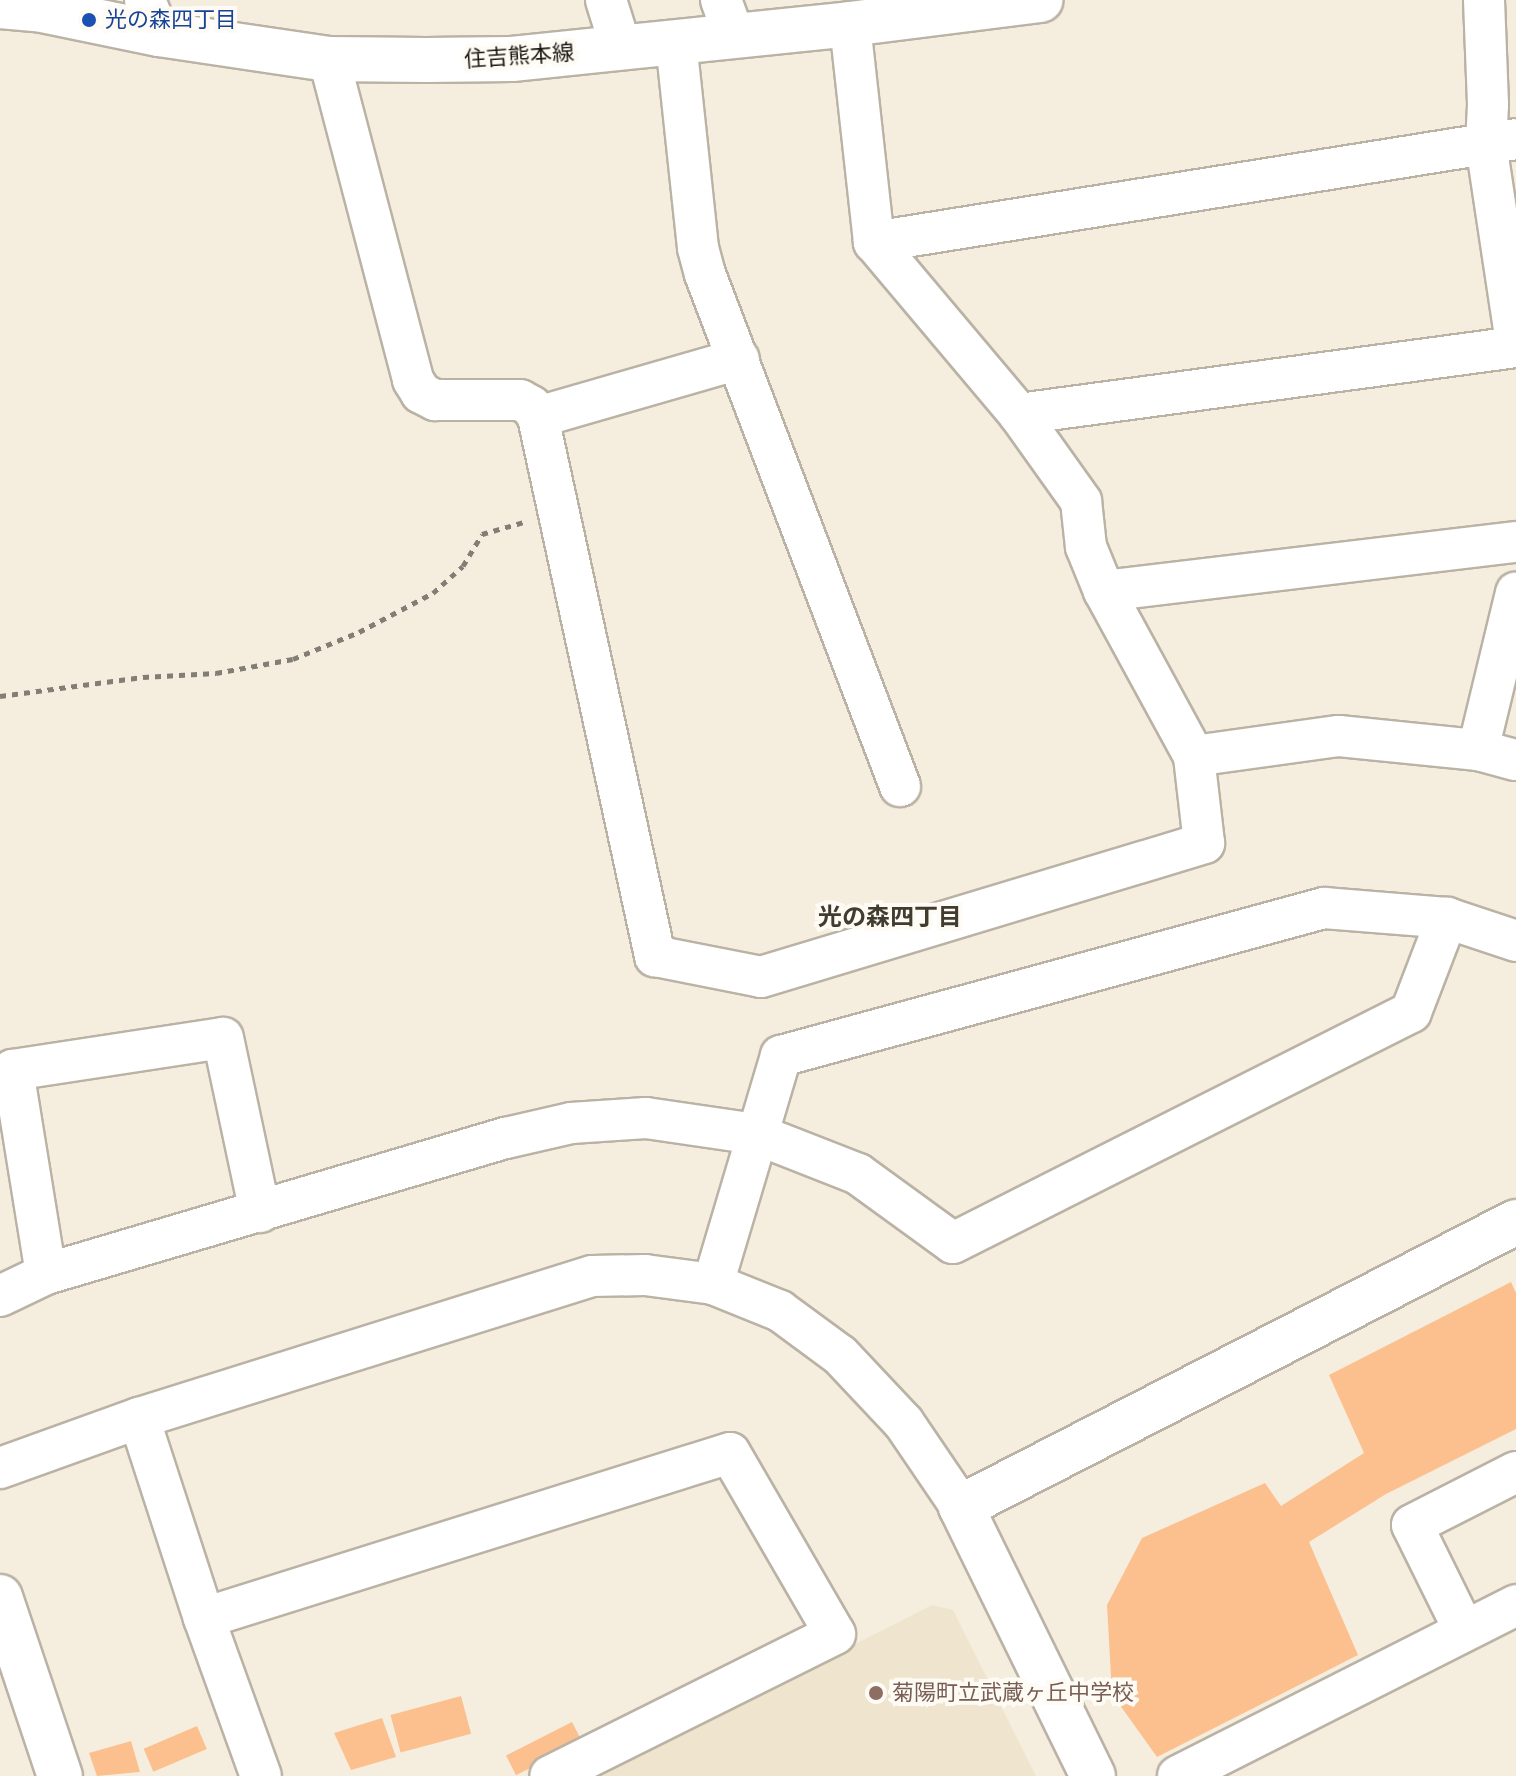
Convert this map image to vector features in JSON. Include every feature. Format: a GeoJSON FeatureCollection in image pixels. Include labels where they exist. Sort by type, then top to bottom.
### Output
{"type":"FeatureCollection","features":[{"type":"Feature","properties":{"kind":"main road","name":"住吉熊本線"},"geometry":{"type":"LineString","coordinates":[[0,6],[152,17],[329,59],[512,59],[676,42],[727,18],[850,24],[1040,0]]}},
{"type":"Feature","properties":{"kind":"main road"},"geometry":{"type":"LineString","coordinates":[[1093,1776],[961,1507],[1516,1222]]}},
{"type":"Feature","properties":{"kind":"main road"},"geometry":{"type":"LineString","coordinates":[[0,1597],[60,1776]]}},
{"type":"Feature","properties":{"kind":"street"},"geometry":{"type":"LineString","coordinates":[[606,0],[621,48]]}},
{"type":"Feature","properties":{"kind":"street"},"geometry":{"type":"LineString","coordinates":[[1019,414],[1516,344],[1501,142],[1488,105],[1484,0]]}},
{"type":"Feature","properties":{"kind":"street"},"geometry":{"type":"LineString","coordinates":[[329,59],[413,380],[421,393],[435,400],[520,400],[531,406],[538,417],[655,956],[761,977],[1204,843],[1194,756],[1104,591],[1086,547],[1081,501],[1019,414],[874,242],[850,24]]}},
{"type":"Feature","properties":{"kind":"street"},"geometry":{"type":"LineString","coordinates":[[676,42],[698,248],[900,786]]}},
{"type":"Feature","properties":{"kind":"street"},"geometry":{"type":"LineString","coordinates":[[874,242],[1501,142]]}},
{"type":"Feature","properties":{"kind":"street"},"geometry":{"type":"LineString","coordinates":[[538,417],[739,359]]}},
{"type":"Feature","properties":{"kind":"street"},"geometry":{"type":"LineString","coordinates":[[1104,591],[1516,542]]}},
{"type":"Feature","properties":{"kind":"street"},"geometry":{"type":"LineString","coordinates":[[1478,750],[1514,612]]}},
{"type":"Feature","properties":{"kind":"street"},"geometry":{"type":"LineString","coordinates":[[1194,756],[1339,736],[1478,750],[1516,760]]}},
{"type":"Feature","properties":{"kind":"street"},"geometry":{"type":"LineString","coordinates":[[713,1284],[781,1056],[1324,908],[1447,918],[1516,941]]}},
{"type":"Feature","properties":{"kind":"street"},"geometry":{"type":"LineString","coordinates":[[0,1296],[46,1274],[506,1138],[571,1123],[646,1118],[756,1134],[858,1174],[953,1243],[1411,1012],[1447,918]]}},
{"type":"Feature","properties":{"kind":"street"},"geometry":{"type":"LineString","coordinates":[[46,1274],[13,1070],[223,1038],[260,1212]]}},
{"type":"Feature","properties":{"kind":"street"},"geometry":{"type":"LineString","coordinates":[[0,1468],[139,1418],[592,1276],[645,1275],[713,1284],[780,1311],[840,1355],[904,1423],[961,1507]]}},
{"type":"Feature","properties":{"kind":"street"},"geometry":{"type":"LineString","coordinates":[[139,1418],[204,1618],[261,1776]]}},
{"type":"Feature","properties":{"kind":"street"},"geometry":{"type":"LineString","coordinates":[[204,1618],[730,1453],[835,1634],[550,1776]]}},
{"type":"Feature","properties":{"kind":"street"},"geometry":{"type":"LineString","coordinates":[[1464,1630],[1412,1525],[1516,1472]]}},
{"type":"Feature","properties":{"kind":"street"},"geometry":{"type":"LineString","coordinates":[[1178,1776],[1516,1605]]}},
{"type":"Feature","properties":{"kind":"path"},"geometry":{"type":"LineString","coordinates":[[0,696],[143,677],[216,673],[293,659],[359,632],[433,593],[463,566],[482,534],[518,523],[560,519]]}},
{"type":"Feature","properties":{"kind":"shaded area","name":"菊陽町立武蔵ヶ丘中学校"},"geometry":{"type":"Polygon","coordinates":[[[932,1605],[953,1610],[1036,1776],[595,1776],[932,1605]]]}},
{"type":"Feature","properties":{"kind":"building"},"geometry":{"type":"Polygon","coordinates":[[[1511,1282],[1516,1293],[1516,1429],[1386,1494],[1309,1542],[1358,1655],[1157,1757],[1112,1694],[1107,1605],[1142,1538],[1265,1483],[1281,1506],[1364,1453],[1329,1375],[1511,1282]]]}},
{"type":"Feature","properties":{"kind":"building"},"geometry":{"type":"Polygon","coordinates":[[[461,1696],[471,1734],[401,1753],[390,1715],[461,1696]]]}},
{"type":"Feature","properties":{"kind":"building"},"geometry":{"type":"Polygon","coordinates":[[[382,1718],[396,1757],[351,1770],[334,1733],[382,1718]]]}},
{"type":"Feature","properties":{"kind":"building"},"geometry":{"type":"Polygon","coordinates":[[[572,1722],[582,1742],[516,1775],[506,1756],[572,1722]]]}},
{"type":"Feature","properties":{"kind":"building"},"geometry":{"type":"Polygon","coordinates":[[[197,1726],[207,1749],[153,1772],[144,1749],[197,1726]]]}},
{"type":"Feature","properties":{"kind":"building"},"geometry":{"type":"Polygon","coordinates":[[[131,1741],[140,1772],[97,1776],[89,1753],[131,1741]]]}},
{"type":"Feature","properties":{"kind":"place","name":"光の森四丁目"},"geometry":{"type":"Point","coordinates":[89,20]}},
{"type":"Feature","properties":{"kind":"place","name":"菊陽町立武蔵ヶ丘中学校"},"geometry":{"type":"Point","coordinates":[876,1693]}},
{"type":"Feature","properties":{"kind":"district","name":"光の森四丁目"},"geometry":{"type":"Point","coordinates":[890,917]}}]}
